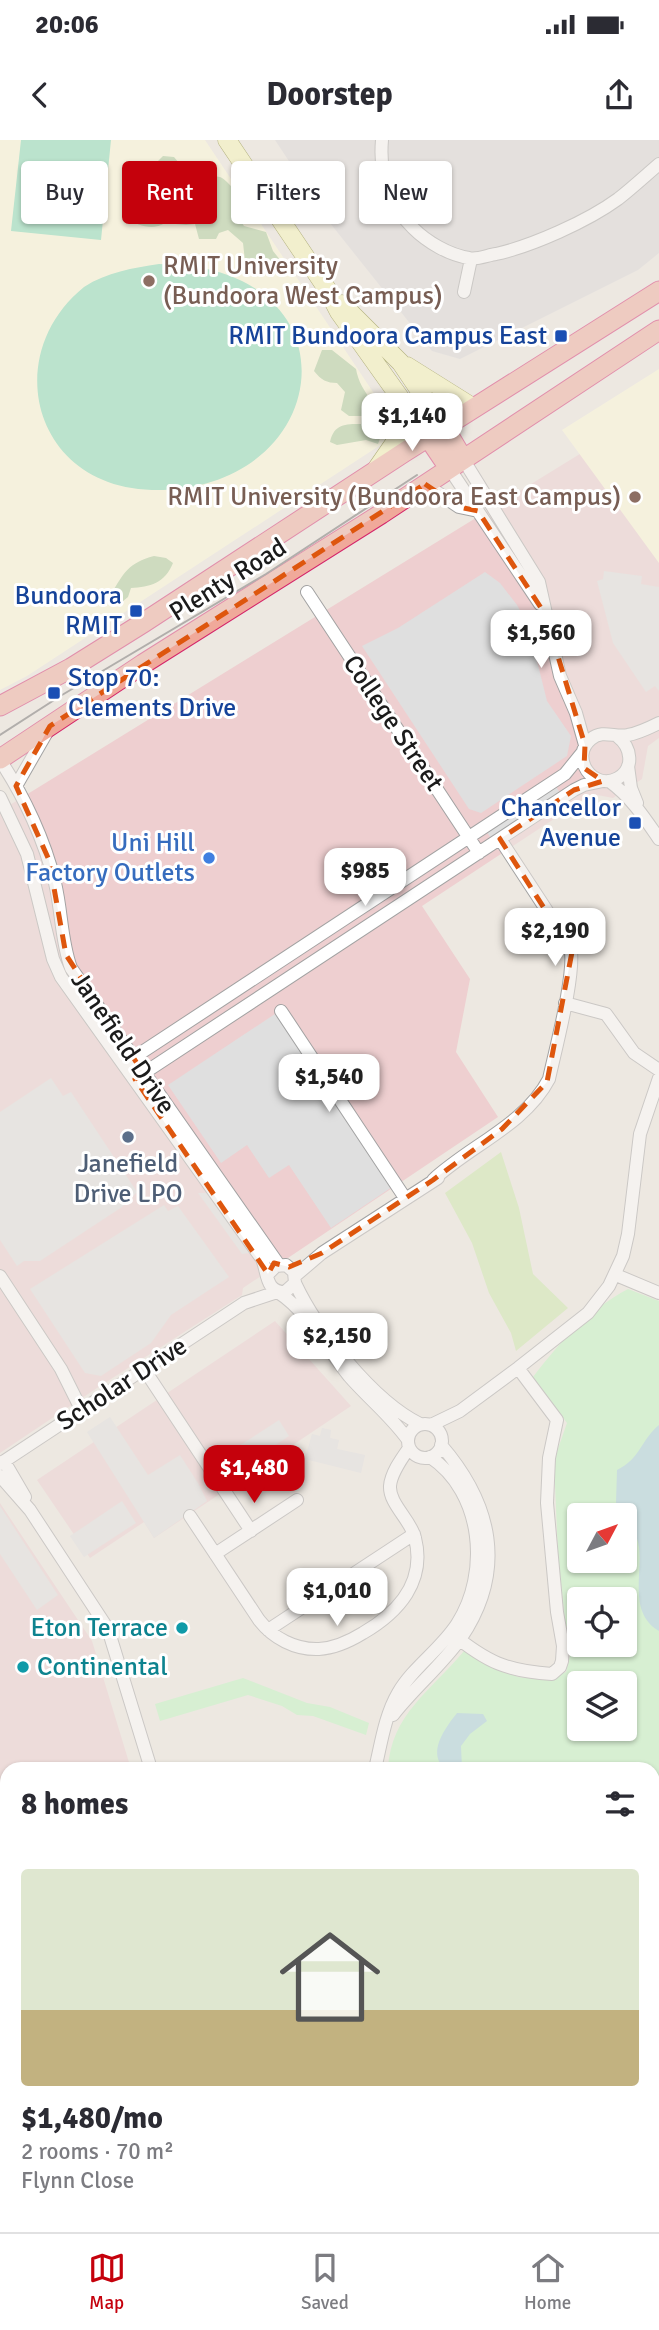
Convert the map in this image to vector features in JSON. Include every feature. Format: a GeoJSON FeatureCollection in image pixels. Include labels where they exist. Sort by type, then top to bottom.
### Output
{"type":"FeatureCollection","features":[{"type":"Feature","properties":{"kind":"highway","name":"Plenty Road"},"geometry":{"type":"LineString","coordinates":[[0,706],[71,668],[143,623],[659,291]]}},
{"type":"Feature","properties":{"kind":"highway","name":"Plenty Road"},"geometry":{"type":"LineString","coordinates":[[0,759],[659,330]]}},
{"type":"Feature","properties":{"kind":"highway"},"geometry":{"type":"LineString","coordinates":[[436,432],[456,464]]}},
{"type":"Feature","properties":{"kind":"main road"},"geometry":{"type":"LineString","coordinates":[[227,140],[327,289],[339,312],[408,411],[436,432]]}},
{"type":"Feature","properties":{"kind":"main road"},"geometry":{"type":"LineString","coordinates":[[327,289],[401,363],[474,408]]}},
{"type":"Feature","properties":{"kind":"main road"},"geometry":{"type":"LineString","coordinates":[[401,363],[436,432]]}},
{"type":"Feature","properties":{"kind":"main road"},"geometry":{"type":"LineString","coordinates":[[373,473],[404,429],[408,411]]}},
{"type":"Feature","properties":{"kind":"street"},"geometry":{"type":"LineString","coordinates":[[382,140],[385,184],[403,218],[418,233],[443,250],[471,259],[516,249],[559,232],[616,201],[659,164]]}},
{"type":"Feature","properties":{"kind":"street"},"geometry":{"type":"LineString","coordinates":[[464,292],[471,259]]}},
{"type":"Feature","properties":{"kind":"street"},"geometry":{"type":"LineString","coordinates":[[456,464],[478,511],[545,614]]}},
{"type":"Feature","properties":{"kind":"street"},"geometry":{"type":"LineString","coordinates":[[456,464],[539,582],[560,676],[576,713],[584,749],[584,768],[589,775],[623,791],[659,839]]}},
{"type":"Feature","properties":{"kind":"street"},"geometry":{"type":"LineString","coordinates":[[425,484],[459,507],[478,511]]}},
{"type":"Feature","properties":{"kind":"street","name":"College Street"},"geometry":{"type":"LineString","coordinates":[[307,592],[480,853]]}},
{"type":"Feature","properties":{"kind":"street"},"geometry":{"type":"LineString","coordinates":[[576,713],[601,734]]}},
{"type":"Feature","properties":{"kind":"street"},"geometry":{"type":"LineString","coordinates":[[128,1061],[565,774],[595,736],[601,734],[618,737],[659,723],[617,779],[584,785],[574,790],[140,1077]]}},
{"type":"Feature","properties":{"kind":"street"},"geometry":{"type":"LineString","coordinates":[[16,786],[50,726]]}},
{"type":"Feature","properties":{"kind":"street"},"geometry":{"type":"LineString","coordinates":[[618,737],[623,741],[629,760],[631,788],[639,810]]}},
{"type":"Feature","properties":{"kind":"street","name":"Janefield Drive"},"geometry":{"type":"LineString","coordinates":[[0,759],[16,786],[46,851],[71,968],[128,1061]]}},
{"type":"Feature","properties":{"kind":"street","name":"Janefield Drive"},"geometry":{"type":"LineString","coordinates":[[0,797],[4,814],[27,854],[53,959],[61,976],[289,1273],[306,1305],[358,1373],[402,1415],[426,1425]]}},
{"type":"Feature","properties":{"kind":"street"},"geometry":{"type":"LineString","coordinates":[[455,1636],[473,1586],[477,1557],[475,1532],[468,1506],[456,1482],[445,1468],[408,1444],[395,1423],[351,1378],[295,1304],[269,1285],[268,1276],[272,1268],[289,1273],[433,1180],[448,1166],[496,1134],[524,1109],[549,1079],[572,968],[570,946],[500,839]]}},
{"type":"Feature","properties":{"kind":"street"},"geometry":{"type":"LineString","coordinates":[[38,902],[49,897],[55,885]]}},
{"type":"Feature","properties":{"kind":"street"},"geometry":{"type":"LineString","coordinates":[[371,900],[382,917]]}},
{"type":"Feature","properties":{"kind":"street"},"geometry":{"type":"LineString","coordinates":[[565,1003],[606,1014],[631,1049],[659,1070]]}},
{"type":"Feature","properties":{"kind":"street"},"geometry":{"type":"LineString","coordinates":[[281,1011],[405,1198]]}},
{"type":"Feature","properties":{"kind":"street"},"geometry":{"type":"LineString","coordinates":[[639,1056],[659,1062]]}},
{"type":"Feature","properties":{"kind":"street","name":"Janefield Drive"},"geometry":{"type":"LineString","coordinates":[[140,1077],[262,1259],[268,1276]]}},
{"type":"Feature","properties":{"kind":"street"},"geometry":{"type":"LineString","coordinates":[[190,1516],[259,1620],[286,1642],[315,1649],[334,1647],[372,1628],[395,1610],[409,1593],[418,1563],[414,1534],[391,1495],[390,1486],[408,1444],[411,1430],[460,1411],[518,1368],[587,1313],[616,1275],[628,1234],[640,1134],[659,1078]]}},
{"type":"Feature","properties":{"kind":"street"},"geometry":{"type":"LineString","coordinates":[[278,1292],[288,1291],[289,1273]]}},
{"type":"Feature","properties":{"kind":"street"},"geometry":{"type":"LineString","coordinates":[[616,1275],[659,1293]]}},
{"type":"Feature","properties":{"kind":"street"},"geometry":{"type":"LineString","coordinates":[[0,1276],[86,1408]]}},
{"type":"Feature","properties":{"kind":"street","name":"Scholar Drive"},"geometry":{"type":"LineString","coordinates":[[2,1462],[244,1303],[268,1276]]}},
{"type":"Feature","properties":{"kind":"street","name":"Scholar Drive"},"geometry":{"type":"LineString","coordinates":[[244,1303],[278,1292]]}},
{"type":"Feature","properties":{"kind":"street"},"geometry":{"type":"LineString","coordinates":[[455,1636],[471,1650],[516,1671],[552,1674],[562,1661],[564,1646],[557,1612],[547,1503],[550,1458],[557,1420],[518,1368]]}},
{"type":"Feature","properties":{"kind":"street"},"geometry":{"type":"LineString","coordinates":[[144,1369],[251,1531]]}},
{"type":"Feature","properties":{"kind":"street"},"geometry":{"type":"LineString","coordinates":[[393,1477],[438,1452],[441,1440],[460,1411]]}},
{"type":"Feature","properties":{"kind":"street"},"geometry":{"type":"LineString","coordinates":[[378,1760],[387,1721],[477,1609],[484,1589],[488,1563],[487,1534],[475,1492],[441,1440],[426,1425]]}},
{"type":"Feature","properties":{"kind":"street"},"geometry":{"type":"LineString","coordinates":[[2,1462],[108,1629],[149,1762]]}},
{"type":"Feature","properties":{"kind":"street"},"geometry":{"type":"LineString","coordinates":[[0,1476],[30,1510]]}},
{"type":"Feature","properties":{"kind":"street"},"geometry":{"type":"LineString","coordinates":[[215,1554],[297,1500]]}},
{"type":"Feature","properties":{"kind":"street"},"geometry":{"type":"LineString","coordinates":[[268,1630],[414,1534]]}},
{"type":"Feature","properties":{"kind":"highlighted area"},"geometry":{"type":"Polygon","coordinates":[[[425,484],[459,507],[478,511],[545,614],[585,745],[584,768],[603,781],[574,790],[500,839],[572,952],[547,1082],[502,1129],[433,1180],[322,1253],[289,1267],[274,1263],[268,1274],[135,1079],[144,1074],[66,955],[49,860],[16,786],[26,765],[50,726],[425,484]]]}},
{"type":"Feature","properties":{"kind":"shaded area","name":"RMIT University (Bundoora West Campus)"},"geometry":{"type":"Polygon","coordinates":[[[0,140],[205,140],[231,179],[231,224],[261,224],[393,422],[385,442],[27,676],[0,690],[0,140]]]}},
{"type":"Feature","properties":{"kind":"shaded area"},"geometry":{"type":"Polygon","coordinates":[[[275,140],[659,140],[659,253],[638,270],[460,359],[432,351],[331,224],[345,224],[345,161],[289,161],[275,140]]]}},
{"type":"Feature","properties":{"kind":"shaded area","name":"RMIT University (Bundoora East Campus)"},"geometry":{"type":"Polygon","coordinates":[[[659,369],[659,563],[562,430],[659,369]]]}},
{"type":"Feature","properties":{"kind":"shaded area"},"geometry":{"type":"Polygon","coordinates":[[[596,444],[659,543],[659,738],[648,746],[642,779],[613,798],[592,794],[422,906],[470,979],[456,1052],[498,1117],[243,1288],[242,1295],[0,1453],[0,811],[596,444]]]}},
{"type":"Feature","properties":{"kind":"shaded area"},"geometry":{"type":"Polygon","coordinates":[[[604,571],[642,576],[641,584],[659,587],[659,691],[655,686],[646,692],[613,643],[597,581],[603,579],[604,571]]]}},
{"type":"Feature","properties":{"kind":"shaded area"},"geometry":{"type":"Polygon","coordinates":[[[485,572],[500,583],[528,625],[547,701],[571,736],[567,756],[481,813],[469,809],[362,646],[398,628],[485,572]]]}},
{"type":"Feature","properties":{"kind":"shaded area"},"geometry":{"type":"Polygon","coordinates":[[[555,785],[560,793],[491,838],[486,831],[555,785]]]}},
{"type":"Feature","properties":{"kind":"shaded area"},"geometry":{"type":"Polygon","coordinates":[[[278,1012],[395,1185],[331,1228],[289,1165],[269,1178],[247,1145],[221,1163],[168,1085],[278,1012]]]}},
{"type":"Feature","properties":{"kind":"shaded area"},"geometry":{"type":"Polygon","coordinates":[[[51,1078],[63,1096],[71,1092],[137,1192],[122,1207],[40,1261],[24,1261],[17,1266],[0,1240],[0,1112],[51,1078]]]}},
{"type":"Feature","properties":{"kind":"shaded area"},"geometry":{"type":"Polygon","coordinates":[[[198,1193],[207,1193],[250,1253],[242,1254],[198,1193]]]}},
{"type":"Feature","properties":{"kind":"shaded area"},"geometry":{"type":"Polygon","coordinates":[[[164,1205],[168,1211],[178,1206],[229,1277],[171,1315],[151,1343],[101,1376],[85,1373],[30,1289],[164,1205]]]}},
{"type":"Feature","properties":{"kind":"shaded area"},"geometry":{"type":"Polygon","coordinates":[[[275,1321],[351,1406],[154,1538],[144,1522],[90,1558],[37,1480],[275,1321]]]}},
{"type":"Feature","properties":{"kind":"shaded area"},"geometry":{"type":"Polygon","coordinates":[[[110,1417],[148,1475],[180,1455],[207,1501],[154,1538],[87,1432],[110,1417]]]}},
{"type":"Feature","properties":{"kind":"shaded area"},"geometry":{"type":"Polygon","coordinates":[[[279,1420],[289,1436],[268,1450],[272,1456],[236,1479],[222,1457],[279,1420]]]}},
{"type":"Feature","properties":{"kind":"shaded area"},"geometry":{"type":"Polygon","coordinates":[[[322,1428],[331,1430],[330,1438],[339,1440],[337,1449],[365,1455],[361,1473],[305,1459],[312,1434],[320,1436],[322,1428]]]}},
{"type":"Feature","properties":{"kind":"shaded area"},"geometry":{"type":"Polygon","coordinates":[[[122,1501],[136,1523],[84,1557],[70,1536],[122,1501]]]}},
{"type":"Feature","properties":{"kind":"shaded area"},"geometry":{"type":"Polygon","coordinates":[[[0,1503],[92,1641],[129,1762],[0,1762],[0,1503]]]}},
{"type":"Feature","properties":{"kind":"shaded area"},"geometry":{"type":"Polygon","coordinates":[[[0,1506],[58,1595],[37,1610],[0,1554],[0,1506]]]}},
{"type":"Feature","properties":{"kind":"green space"},"geometry":{"type":"Polygon","coordinates":[[[21,140],[111,140],[108,170],[108,161],[21,161],[21,224],[103,224],[101,240],[11,231],[21,140]]]}},
{"type":"Feature","properties":{"kind":"green space"},"geometry":{"type":"Polygon","coordinates":[[[163,156],[174,157],[177,161],[158,161],[163,156]]]}},
{"type":"Feature","properties":{"kind":"green space"},"geometry":{"type":"Polygon","coordinates":[[[217,177],[220,177],[231,187],[231,224],[243,224],[266,232],[273,251],[281,261],[277,267],[254,266],[245,261],[243,243],[228,230],[219,233],[216,239],[199,239],[195,224],[217,224],[217,177]]]}},
{"type":"Feature","properties":{"kind":"green space"},"geometry":{"type":"Polygon","coordinates":[[[138,224],[162,224],[151,227],[138,224]]]}},
{"type":"Feature","properties":{"kind":"green space"},"geometry":{"type":"Polygon","coordinates":[[[159,264],[225,274],[270,300],[295,337],[301,378],[289,420],[260,456],[214,481],[152,490],[111,483],[79,467],[56,442],[42,413],[37,380],[42,347],[58,315],[84,287],[111,274],[159,264]]]}},
{"type":"Feature","properties":{"kind":"green space"},"geometry":{"type":"Polygon","coordinates":[[[322,350],[332,350],[356,369],[359,380],[379,413],[381,432],[378,444],[366,440],[337,445],[330,442],[337,428],[361,424],[362,416],[349,416],[341,410],[345,392],[337,383],[324,380],[314,371],[322,350]]]}},
{"type":"Feature","properties":{"kind":"green space"},"geometry":{"type":"Polygon","coordinates":[[[154,556],[166,558],[173,563],[166,575],[151,585],[131,588],[128,597],[122,602],[111,594],[128,570],[138,562],[154,556]]]}},
{"type":"Feature","properties":{"kind":"green space"},"geometry":{"type":"Polygon","coordinates":[[[501,1152],[519,1208],[533,1274],[568,1308],[516,1351],[511,1333],[489,1293],[472,1243],[445,1193],[501,1152]]]}},
{"type":"Feature","properties":{"kind":"green space"},"geometry":{"type":"Polygon","coordinates":[[[628,1289],[659,1301],[659,1762],[389,1762],[396,1733],[405,1718],[464,1651],[518,1677],[546,1680],[566,1672],[570,1657],[637,1657],[637,1587],[567,1587],[567,1628],[565,1621],[558,1555],[554,1460],[567,1423],[533,1377],[587,1317],[628,1289]]]}},
{"type":"Feature","properties":{"kind":"green space"},"geometry":{"type":"Polygon","coordinates":[[[243,1678],[369,1723],[366,1735],[313,1716],[297,1715],[282,1706],[248,1695],[160,1721],[155,1704],[243,1678]]]}},
{"type":"Feature","properties":{"kind":"water"},"geometry":{"type":"Polygon","coordinates":[[[659,1425],[659,1631],[647,1620],[641,1607],[637,1503],[616,1502],[617,1470],[636,1455],[659,1425]]]}},
{"type":"Feature","properties":{"kind":"water"},"geometry":{"type":"Polygon","coordinates":[[[457,1713],[483,1714],[487,1721],[470,1734],[461,1746],[462,1762],[440,1762],[437,1755],[443,1733],[457,1713]]]}},
{"type":"Feature","properties":{"kind":"tram line"},"geometry":{"type":"LineString","coordinates":[[0,735],[62,695],[266,574],[417,475]]}},
{"type":"Feature","properties":{"kind":"place","name":"RMIT University (Bundoora West Campus)"},"geometry":{"type":"Point","coordinates":[149,281]}},
{"type":"Feature","properties":{"kind":"place","name":"RMIT Bundoora Campus East"},"geometry":{"type":"Point","coordinates":[561,336]}},
{"type":"Feature","properties":{"kind":"place","name":"RMIT University (Bundoora East Campus)"},"geometry":{"type":"Point","coordinates":[635,497]}},
{"type":"Feature","properties":{"kind":"place","name":"Bundoora RMIT"},"geometry":{"type":"Point","coordinates":[136,611]}},
{"type":"Feature","properties":{"kind":"place","name":"Stop 70: Clements Drive"},"geometry":{"type":"Point","coordinates":[54,693]}},
{"type":"Feature","properties":{"kind":"place","name":"Chancellor Avenue"},"geometry":{"type":"Point","coordinates":[635,823]}},
{"type":"Feature","properties":{"kind":"place","name":"Uni Hill Factory Outlets"},"geometry":{"type":"Point","coordinates":[209,858]}},
{"type":"Feature","properties":{"kind":"place","name":"Janefield Drive LPO"},"geometry":{"type":"Point","coordinates":[128,1137]}},
{"type":"Feature","properties":{"kind":"place","name":"Eton Terrace"},"geometry":{"type":"Point","coordinates":[182,1628]}},
{"type":"Feature","properties":{"kind":"place","name":"Continental"},"geometry":{"type":"Point","coordinates":[23,1667]}}]}
